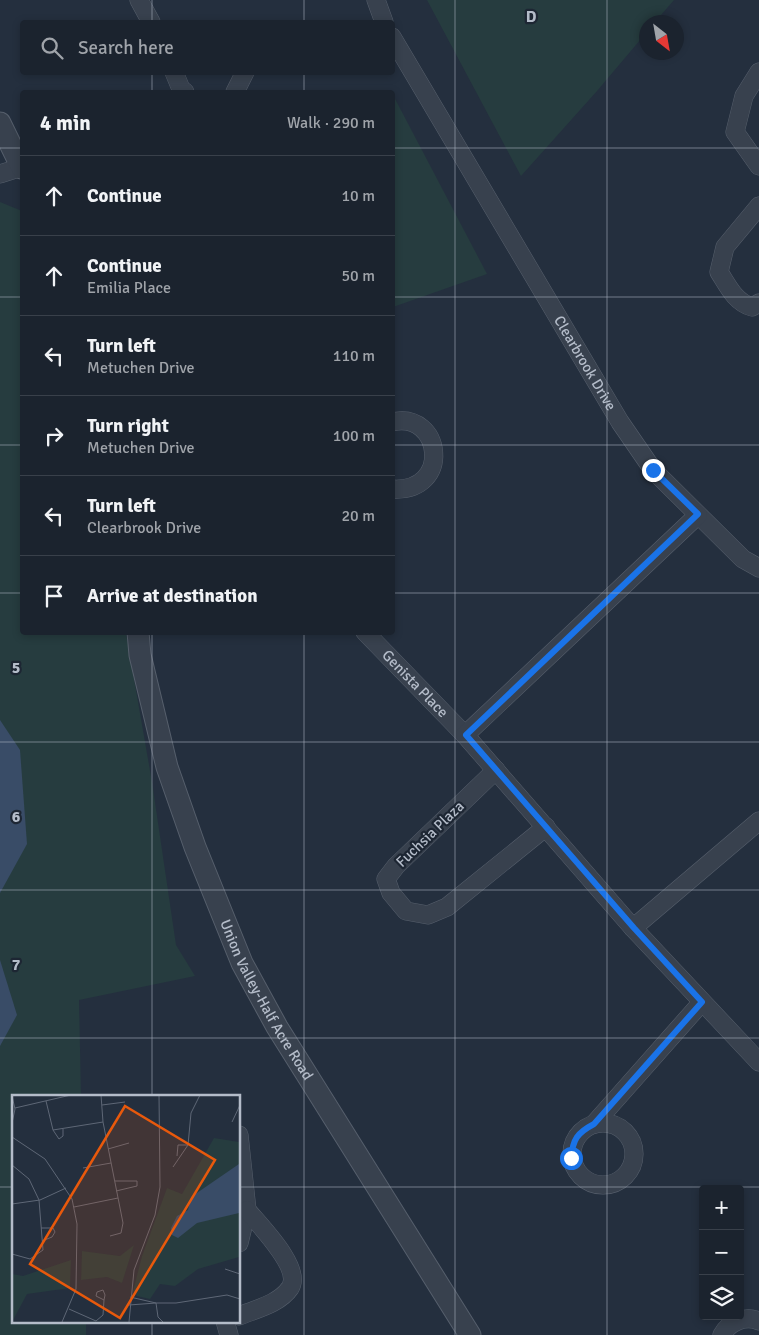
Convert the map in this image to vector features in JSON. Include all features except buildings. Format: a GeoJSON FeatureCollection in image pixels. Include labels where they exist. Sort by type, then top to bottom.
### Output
{"type":"FeatureCollection","features":[{"type":"Feature","properties":{"kind":"street"},"geometry":{"type":"LineString","coordinates":[[140,0],[150,20]]}},
{"type":"Feature","properties":{"kind":"street"},"geometry":{"type":"LineString","coordinates":[[376,0],[383,20]]}},
{"type":"Feature","properties":{"kind":"street","name":"Clearbrook Drive"},"geometry":{"type":"LineString","coordinates":[[395,42],[620,422],[653,470],[744,559],[759,568]]}},
{"type":"Feature","properties":{"kind":"street"},"geometry":{"type":"LineString","coordinates":[[759,72],[744,96],[735,132],[759,166]]}},
{"type":"Feature","properties":{"kind":"street"},"geometry":{"type":"LineString","coordinates":[[175,75],[182,90]]}},
{"type":"Feature","properties":{"kind":"street"},"geometry":{"type":"LineString","coordinates":[[236,90],[244,75]]}},
{"type":"Feature","properties":{"kind":"street"},"geometry":{"type":"LineString","coordinates":[[0,123],[20,163]]}},
{"type":"Feature","properties":{"kind":"street"},"geometry":{"type":"LineString","coordinates":[[0,174],[20,168]]}},
{"type":"Feature","properties":{"kind":"street"},"geometry":{"type":"LineString","coordinates":[[759,206],[725,247],[719,272],[730,291],[742,304],[752,307],[759,303]]}},
{"type":"Feature","properties":{"kind":"street"},"geometry":{"type":"LineString","coordinates":[[395,421],[400,420],[414,423],[426,431],[433,444],[435,458],[431,472],[421,483],[408,489],[395,489]]}},
{"type":"Feature","properties":{"kind":"street"},"geometry":{"type":"LineString","coordinates":[[466,735],[698,514]]}},
{"type":"Feature","properties":{"kind":"street","name":"Union Valley-Half Acre Road"},"geometry":{"type":"LineString","coordinates":[[138,635],[140,655],[167,767],[195,848],[242,963],[276,1027],[470,1335]]}},
{"type":"Feature","properties":{"kind":"street","name":"Genista Place"},"geometry":{"type":"LineString","coordinates":[[368,635],[466,735],[634,928],[759,1062]]}},
{"type":"Feature","properties":{"kind":"street","name":"Fuchsia Plaza"},"geometry":{"type":"LineString","coordinates":[[496,770],[396,866],[386,879],[391,893],[406,911],[428,914],[447,906],[546,827]]}},
{"type":"Feature","properties":{"kind":"street"},"geometry":{"type":"LineString","coordinates":[[634,928],[759,820]]}},
{"type":"Feature","properties":{"kind":"street"},"geometry":{"type":"LineString","coordinates":[[594,1124],[702,1002]]}},
{"type":"Feature","properties":{"kind":"street"},"geometry":{"type":"LineString","coordinates":[[240,1144],[247,1210],[240,1239]]}},
{"type":"Feature","properties":{"kind":"street"},"geometry":{"type":"LineString","coordinates":[[240,1316],[277,1300],[290,1287],[292,1277],[288,1264],[275,1242],[247,1210]]}},
{"type":"Feature","properties":{"kind":"street"},"geometry":{"type":"LineString","coordinates":[[722,1335],[729,1325],[737,1321],[746,1319],[759,1321]]}},
{"type":"Feature","properties":{"kind":"street"},"geometry":{"type":"LineString","coordinates":[[225,1322],[229,1335]]}},
{"type":"Feature","properties":{"kind":"green space"},"geometry":{"type":"Polygon","coordinates":[[[427,0],[674,0],[661,15],[639,15],[639,41],[521,176],[427,0]]]}},
{"type":"Feature","properties":{"kind":"green space"},"geometry":{"type":"Polygon","coordinates":[[[395,99],[487,274],[395,306],[395,99]]]}},
{"type":"Feature","properties":{"kind":"green space"},"geometry":{"type":"Polygon","coordinates":[[[0,202],[20,210],[20,635],[126,635],[152,782],[176,945],[195,976],[79,1000],[81,1095],[12,1095],[12,1322],[86,1322],[86,1335],[0,1335],[0,202]]]}},
{"type":"Feature","properties":{"kind":"water"},"geometry":{"type":"Polygon","coordinates":[[[0,720],[20,750],[27,844],[0,893],[0,720]]]}},
{"type":"Feature","properties":{"kind":"water"},"geometry":{"type":"Polygon","coordinates":[[[0,960],[17,1015],[0,1046],[0,960]]]}},
{"type":"Feature","properties":{"kind":"route"},"geometry":{"type":"LineString","coordinates":[[571,1158],[572,1145],[577,1136],[584,1129],[594,1124],[702,1002],[634,928],[466,735],[698,514],[653,470]]}}]}
